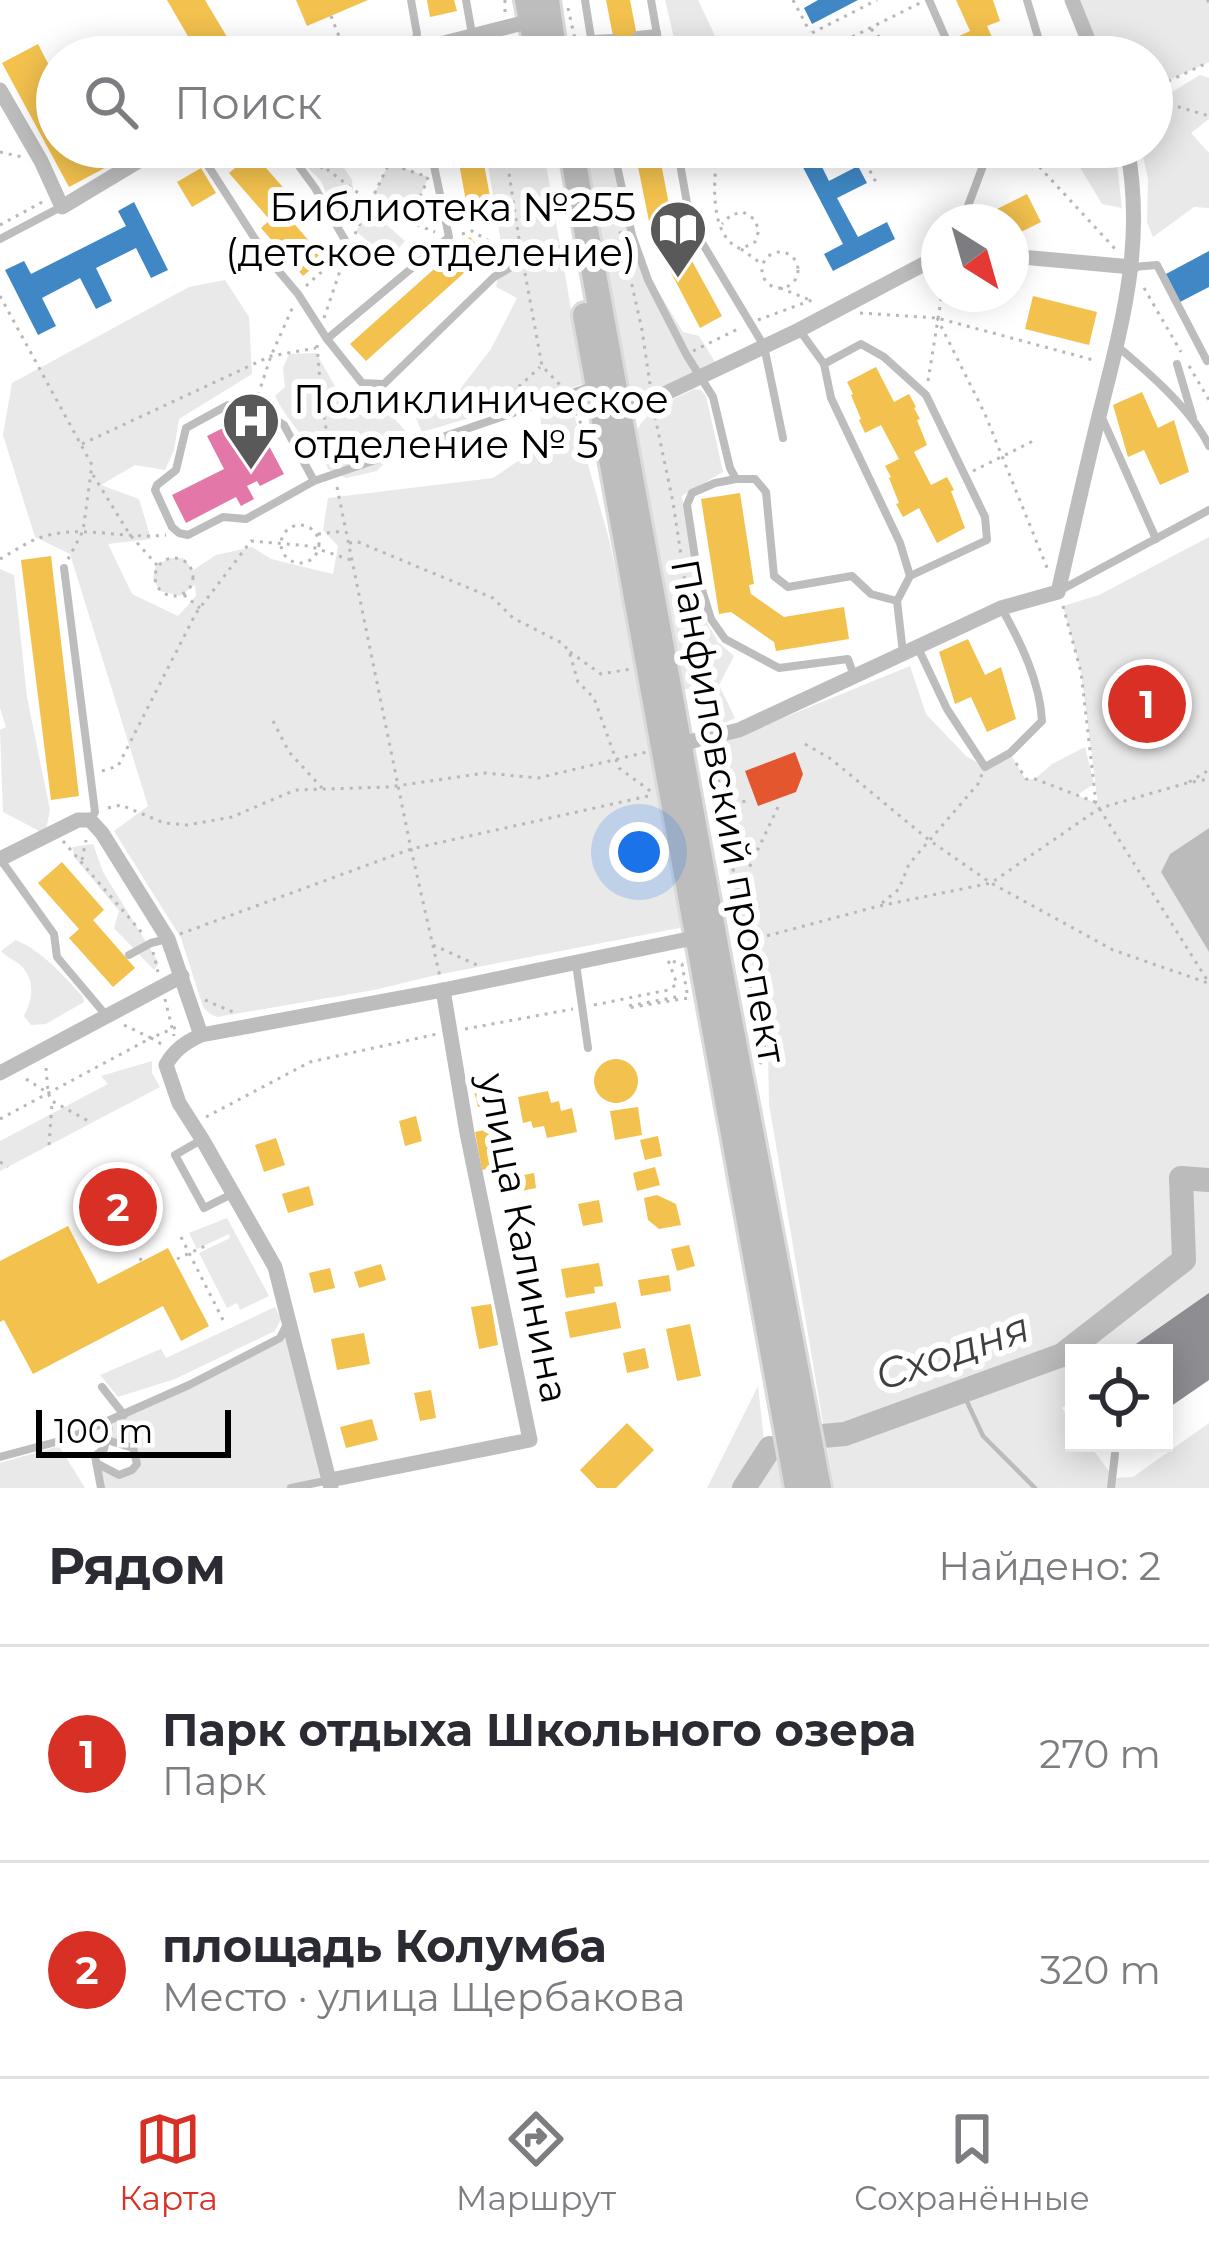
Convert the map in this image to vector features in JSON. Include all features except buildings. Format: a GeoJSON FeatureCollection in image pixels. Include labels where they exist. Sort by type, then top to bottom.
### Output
{"type":"FeatureCollection","features":[{"type":"Feature","properties":{"kind":"main road"},"geometry":{"type":"LineString","coordinates":[[548,0],[552,36]]}},
{"type":"Feature","properties":{"kind":"main road","name":"Панфиловский проспект"},"geometry":{"type":"LineString","coordinates":[[559,168],[797,1488]]}},
{"type":"Feature","properties":{"kind":"main road","name":"Панфиловский проспект"},"geometry":{"type":"LineString","coordinates":[[576,168],[819,1488]]}},
{"type":"Feature","properties":{"kind":"street"},"geometry":{"type":"LineString","coordinates":[[1072,0],[1087,36]]}},
{"type":"Feature","properties":{"kind":"street"},"geometry":{"type":"LineString","coordinates":[[474,36],[529,10]]}},
{"type":"Feature","properties":{"kind":"street"},"geometry":{"type":"LineString","coordinates":[[0,90],[36,152]]}},
{"type":"Feature","properties":{"kind":"street"},"geometry":{"type":"LineString","coordinates":[[44,168],[59,200],[121,168]]}},
{"type":"Feature","properties":{"kind":"street"},"geometry":{"type":"LineString","coordinates":[[680,744],[740,730],[1001,608],[1058,592],[1132,267],[1131,168]]}},
{"type":"Feature","properties":{"kind":"street"},"geometry":{"type":"LineString","coordinates":[[1029,258],[1132,267]]}},
{"type":"Feature","properties":{"kind":"street"},"geometry":{"type":"LineString","coordinates":[[620,415],[921,265]]}},
{"type":"Feature","properties":{"kind":"street"},"geometry":{"type":"LineString","coordinates":[[0,859],[92,816],[184,984],[201,1035]]}},
{"type":"Feature","properties":{"kind":"street"},"geometry":{"type":"LineString","coordinates":[[331,1484],[275,1267],[202,1139],[166,1087],[166,1064],[176,1051],[201,1035],[698,937]]}},
{"type":"Feature","properties":{"kind":"street"},"geometry":{"type":"LineString","coordinates":[[0,1072],[162,986],[184,984]]}},
{"type":"Feature","properties":{"kind":"street","name":"улица Калинина"},"geometry":{"type":"LineString","coordinates":[[331,1484],[530,1440],[443,990]]}},
{"type":"Feature","properties":{"kind":"lane"},"geometry":{"type":"LineString","coordinates":[[411,0],[416,36]]}},
{"type":"Feature","properties":{"kind":"lane"},"geometry":{"type":"LineString","coordinates":[[466,0],[472,36]]}},
{"type":"Feature","properties":{"kind":"lane"},"geometry":{"type":"LineString","coordinates":[[585,0],[591,36]]}},
{"type":"Feature","properties":{"kind":"lane"},"geometry":{"type":"LineString","coordinates":[[651,0],[658,36]]}},
{"type":"Feature","properties":{"kind":"lane"},"geometry":{"type":"LineString","coordinates":[[928,0],[944,36]]}},
{"type":"Feature","properties":{"kind":"lane"},"geometry":{"type":"LineString","coordinates":[[1027,0],[1038,36]]}},
{"type":"Feature","properties":{"kind":"lane"},"geometry":{"type":"LineString","coordinates":[[637,35],[648,36]]}},
{"type":"Feature","properties":{"kind":"lane"},"geometry":{"type":"LineString","coordinates":[[209,168],[266,256],[362,383],[384,384],[494,277],[522,260],[573,245]]}},
{"type":"Feature","properties":{"kind":"lane"},"geometry":{"type":"LineString","coordinates":[[300,168],[349,247]]}},
{"type":"Feature","properties":{"kind":"lane"},"geometry":{"type":"LineString","coordinates":[[327,339],[449,237],[434,168]]}},
{"type":"Feature","properties":{"kind":"lane"},"geometry":{"type":"LineString","coordinates":[[618,168],[632,235],[648,280],[713,397],[736,479]]}},
{"type":"Feature","properties":{"kind":"lane"},"geometry":{"type":"LineString","coordinates":[[680,168],[686,203],[700,241],[764,346],[783,438]]}},
{"type":"Feature","properties":{"kind":"lane"},"geometry":{"type":"LineString","coordinates":[[969,204],[982,168]]}},
{"type":"Feature","properties":{"kind":"lane"},"geometry":{"type":"LineString","coordinates":[[0,239],[59,200]]}},
{"type":"Feature","properties":{"kind":"lane"},"geometry":{"type":"LineString","coordinates":[[1132,267],[1157,266],[1207,362]]}},
{"type":"Feature","properties":{"kind":"lane"},"geometry":{"type":"LineString","coordinates":[[799,329],[824,364],[831,398],[900,543],[910,576]]}},
{"type":"Feature","properties":{"kind":"lane"},"geometry":{"type":"LineString","coordinates":[[824,364],[860,344],[884,357],[926,395],[985,517],[987,540],[910,576],[897,601],[911,651],[985,767],[1010,753],[1042,721],[1022,645],[1001,608]]}},
{"type":"Feature","properties":{"kind":"lane"},"geometry":{"type":"LineString","coordinates":[[1117,346],[1193,420],[1209,446]]}},
{"type":"Feature","properties":{"kind":"lane"},"geometry":{"type":"LineString","coordinates":[[1177,364],[1193,420]]}},
{"type":"Feature","properties":{"kind":"lane"},"geometry":{"type":"LineString","coordinates":[[314,481],[284,425],[254,408],[228,405],[186,428],[176,470],[155,490],[172,527],[179,533],[196,532],[223,517],[246,519],[314,481],[597,384]]}},
{"type":"Feature","properties":{"kind":"lane"},"geometry":{"type":"LineString","coordinates":[[1100,413],[1156,539]]}},
{"type":"Feature","properties":{"kind":"lane"},"geometry":{"type":"LineString","coordinates":[[854,676],[848,659],[779,668],[725,639],[711,620],[698,577],[687,506],[692,493],[716,482],[755,479],[766,493],[774,576],[788,587],[852,576],[871,594],[897,601]]}},
{"type":"Feature","properties":{"kind":"lane"},"geometry":{"type":"LineString","coordinates":[[1058,592],[1209,509]]}},
{"type":"Feature","properties":{"kind":"lane"},"geometry":{"type":"LineString","coordinates":[[64,568],[92,816]]}},
{"type":"Feature","properties":{"kind":"lane"},"geometry":{"type":"LineString","coordinates":[[0,859],[54,934],[57,957],[106,1016]]}},
{"type":"Feature","properties":{"kind":"lane"},"geometry":{"type":"LineString","coordinates":[[129,955],[159,941]]}},
{"type":"Feature","properties":{"kind":"lane"},"geometry":{"type":"LineString","coordinates":[[575,962],[588,1048]]}},
{"type":"Feature","properties":{"kind":"lane"},"geometry":{"type":"LineString","coordinates":[[202,1139],[176,1155],[204,1208],[232,1194]]}},
{"type":"Feature","properties":{"kind":"lane"},"geometry":{"type":"LineString","coordinates":[[0,1457],[67,1439],[124,1415],[280,1338],[289,1320]]}},
{"type":"Feature","properties":{"kind":"lane"},"geometry":{"type":"LineString","coordinates":[[102,1387],[124,1415]]}},
{"type":"Feature","properties":{"kind":"lane"},"geometry":{"type":"LineString","coordinates":[[101,1488],[95,1456],[107,1441],[109,1429],[104,1424]]}},
{"type":"Feature","properties":{"kind":"lane"},"geometry":{"type":"LineString","coordinates":[[98,1464],[118,1474],[137,1464],[133,1448],[107,1441]]}},
{"type":"Feature","properties":{"kind":"lane"},"geometry":{"type":"LineString","coordinates":[[1111,1488],[1114,1454]]}},
{"type":"Feature","properties":{"kind":"lane"},"geometry":{"type":"LineString","coordinates":[[291,1488],[331,1484]]}},
{"type":"Feature","properties":{"kind":"path"},"geometry":{"type":"LineString","coordinates":[[566,0],[574,36]]}},
{"type":"Feature","properties":{"kind":"path"},"geometry":{"type":"LineString","coordinates":[[793,0],[810,34],[877,0]]}},
{"type":"Feature","properties":{"kind":"path"},"geometry":{"type":"LineString","coordinates":[[854,36],[912,3],[928,0]]}},
{"type":"Feature","properties":{"kind":"path"},"geometry":{"type":"LineString","coordinates":[[331,16],[339,36]]}},
{"type":"Feature","properties":{"kind":"path"},"geometry":{"type":"LineString","coordinates":[[870,28],[878,36]]}},
{"type":"Feature","properties":{"kind":"path"},"geometry":{"type":"LineString","coordinates":[[1173,79],[1209,62]]}},
{"type":"Feature","properties":{"kind":"path"},"geometry":{"type":"LineString","coordinates":[[1173,106],[1209,116]]}},
{"type":"Feature","properties":{"kind":"path"},"geometry":{"type":"LineString","coordinates":[[0,152],[36,160]]}},
{"type":"Feature","properties":{"kind":"path"},"geometry":{"type":"LineString","coordinates":[[322,168],[388,215],[449,237],[472,231],[522,260]]}},
{"type":"Feature","properties":{"kind":"path"},"geometry":{"type":"LineString","coordinates":[[387,168],[349,247],[316,348],[334,474],[443,990]]}},
{"type":"Feature","properties":{"kind":"path"},"geometry":{"type":"LineString","coordinates":[[398,217],[411,211],[428,177],[403,168]]}},
{"type":"Feature","properties":{"kind":"path"},"geometry":{"type":"LineString","coordinates":[[714,168],[715,205],[723,235],[762,263]]}},
{"type":"Feature","properties":{"kind":"path"},"geometry":{"type":"LineString","coordinates":[[868,168],[877,184]]}},
{"type":"Feature","properties":{"kind":"path"},"geometry":{"type":"LineString","coordinates":[[1040,168],[1132,267],[1209,400]]}},
{"type":"Feature","properties":{"kind":"path"},"geometry":{"type":"LineString","coordinates":[[611,190],[673,502],[737,893],[740,952],[747,987],[751,1004],[758,1040],[745,988],[753,987]]}},
{"type":"Feature","properties":{"kind":"path"},"geometry":{"type":"LineString","coordinates":[[0,225],[59,200]]}},
{"type":"Feature","properties":{"kind":"path"},"geometry":{"type":"LineString","coordinates":[[722,224],[730,214],[743,212],[754,219],[759,230],[754,242],[741,249]]}},
{"type":"Feature","properties":{"kind":"path"},"geometry":{"type":"LineString","coordinates":[[781,288],[795,281],[799,270],[794,258],[783,251],[770,254],[762,263],[762,274],[770,284],[812,300]]}},
{"type":"Feature","properties":{"kind":"path"},"geometry":{"type":"LineString","coordinates":[[0,296],[92,466],[83,531],[64,568]]}},
{"type":"Feature","properties":{"kind":"path"},"geometry":{"type":"LineString","coordinates":[[834,311],[937,318],[1112,365]]}},
{"type":"Feature","properties":{"kind":"path"},"geometry":{"type":"LineString","coordinates":[[926,395],[938,312]]}},
{"type":"Feature","properties":{"kind":"path"},"geometry":{"type":"LineString","coordinates":[[937,318],[986,414],[1058,592],[1081,672],[1098,805],[1209,983]]}},
{"type":"Feature","properties":{"kind":"path"},"geometry":{"type":"LineString","coordinates":[[80,444],[271,356],[316,348]]}},
{"type":"Feature","properties":{"kind":"path"},"geometry":{"type":"LineString","coordinates":[[254,408],[271,356]]}},
{"type":"Feature","properties":{"kind":"path"},"geometry":{"type":"LineString","coordinates":[[478,425],[542,366]]}},
{"type":"Feature","properties":{"kind":"path"},"geometry":{"type":"LineString","coordinates":[[966,474],[1035,440]]}},
{"type":"Feature","properties":{"kind":"path"},"geometry":{"type":"LineString","coordinates":[[91,471],[130,535],[158,566]]}},
{"type":"Feature","properties":{"kind":"path"},"geometry":{"type":"LineString","coordinates":[[316,534],[319,547],[313,558],[295,562],[285,556],[281,544],[289,528],[307,526],[316,534],[346,530]]}},
{"type":"Feature","properties":{"kind":"path"},"geometry":{"type":"LineString","coordinates":[[0,559],[42,537],[83,531],[154,537],[179,533]]}},
{"type":"Feature","properties":{"kind":"path"},"geometry":{"type":"LineString","coordinates":[[90,774],[118,766],[200,608],[251,541],[309,546],[352,560]]}},
{"type":"Feature","properties":{"kind":"path"},"geometry":{"type":"LineString","coordinates":[[349,543],[358,542],[494,598],[513,618],[562,643],[601,674],[637,668]]}},
{"type":"Feature","properties":{"kind":"path"},"geometry":{"type":"LineString","coordinates":[[174,558],[186,563],[192,580],[183,593],[169,596],[159,589],[154,578],[158,566],[174,558]]}},
{"type":"Feature","properties":{"kind":"path"},"geometry":{"type":"LineString","coordinates":[[183,593],[200,608]]}},
{"type":"Feature","properties":{"kind":"path"},"geometry":{"type":"LineString","coordinates":[[159,941],[411,848],[657,794],[619,768],[594,698],[578,682],[569,651]]}},
{"type":"Feature","properties":{"kind":"path"},"geometry":{"type":"LineString","coordinates":[[273,721],[289,752],[324,789]]}},
{"type":"Feature","properties":{"kind":"path"},"geometry":{"type":"LineString","coordinates":[[805,744],[991,883],[1113,950],[1209,983]]}},
{"type":"Feature","properties":{"kind":"path"},"geometry":{"type":"LineString","coordinates":[[82,861],[92,816],[121,805],[164,824],[187,825],[232,817],[295,790],[398,785],[485,773],[538,778],[653,751]]}},
{"type":"Feature","properties":{"kind":"path"},"geometry":{"type":"LineString","coordinates":[[1010,753],[1026,779],[1098,805]]}},
{"type":"Feature","properties":{"kind":"path"},"geometry":{"type":"LineString","coordinates":[[879,906],[899,889],[910,864],[978,784],[985,767]]}},
{"type":"Feature","properties":{"kind":"path"},"geometry":{"type":"LineString","coordinates":[[1187,783],[1209,770]]}},
{"type":"Feature","properties":{"kind":"path"},"geometry":{"type":"LineString","coordinates":[[740,943],[879,906],[991,883],[1098,805],[1209,779]]}},
{"type":"Feature","properties":{"kind":"path"},"geometry":{"type":"LineString","coordinates":[[723,807],[750,800]]}},
{"type":"Feature","properties":{"kind":"path"},"geometry":{"type":"LineString","coordinates":[[737,893],[779,805]]}},
{"type":"Feature","properties":{"kind":"path"},"geometry":{"type":"LineString","coordinates":[[53,835],[159,941],[162,986],[176,1051]]}},
{"type":"Feature","properties":{"kind":"path"},"geometry":{"type":"LineString","coordinates":[[740,943],[747,952],[765,1049],[759,1068]]}},
{"type":"Feature","properties":{"kind":"path"},"geometry":{"type":"LineString","coordinates":[[431,944],[482,967]]}},
{"type":"Feature","properties":{"kind":"path"},"geometry":{"type":"LineString","coordinates":[[682,964],[688,998],[628,1008],[682,996]]}},
{"type":"Feature","properties":{"kind":"path"},"geometry":{"type":"LineString","coordinates":[[184,984],[242,1016]]}},
{"type":"Feature","properties":{"kind":"path"},"geometry":{"type":"LineString","coordinates":[[0,1118],[151,1038],[176,1051]]}},
{"type":"Feature","properties":{"kind":"path"},"geometry":{"type":"LineString","coordinates":[[46,1068],[48,1094]]}},
{"type":"Feature","properties":{"kind":"path"},"geometry":{"type":"LineString","coordinates":[[26,1078],[52,1101],[92,1123]]}},
{"type":"Feature","properties":{"kind":"path"},"geometry":{"type":"LineString","coordinates":[[50,1145],[52,1101]]}},
{"type":"Feature","properties":{"kind":"path"},"geometry":{"type":"LineString","coordinates":[[0,1162],[8,1167]]}},
{"type":"Feature","properties":{"kind":"path"},"geometry":{"type":"LineString","coordinates":[[182,1237],[223,1320]]}},
{"type":"Feature","properties":{"kind":"path"},"geometry":{"type":"LineString","coordinates":[[177,1259],[205,1246]]}},
{"type":"Feature","properties":{"kind":"shaded area"},"geometry":{"type":"Polygon","coordinates":[[[665,0],[698,0],[715,36],[674,36],[665,0]]]}},
{"type":"Feature","properties":{"kind":"shaded area"},"geometry":{"type":"Polygon","coordinates":[[[1074,0],[1209,0],[1209,62],[1173,78],[1173,36],[1088,36],[1074,0]]]}},
{"type":"Feature","properties":{"kind":"shaded area"},"geometry":{"type":"Polygon","coordinates":[[[1200,75],[1209,78],[1209,119],[1191,133],[1209,153],[1209,208],[1194,207],[1153,237],[1147,222],[1146,168],[1173,168],[1173,91],[1200,75]]]}},
{"type":"Feature","properties":{"kind":"shaded area"},"geometry":{"type":"Polygon","coordinates":[[[308,168],[344,168],[352,180],[354,200],[366,218],[372,212],[405,241],[389,260],[356,231],[362,223],[347,211],[338,221],[321,181],[308,168]]]}},
{"type":"Feature","properties":{"kind":"shaded area"},"geometry":{"type":"Polygon","coordinates":[[[387,168],[428,177],[408,213],[392,215],[370,203],[387,168]]]}},
{"type":"Feature","properties":{"kind":"shaded area"},"geometry":{"type":"Polygon","coordinates":[[[488,168],[547,168],[584,384],[422,432],[412,409],[457,393],[491,349],[517,298],[496,287],[502,249],[488,168]]]}},
{"type":"Feature","properties":{"kind":"shaded area"},"geometry":{"type":"Polygon","coordinates":[[[588,168],[620,168],[640,262],[683,332],[699,336],[717,365],[642,398],[633,396],[623,375],[588,168]]]}},
{"type":"Feature","properties":{"kind":"shaded area"},"geometry":{"type":"Polygon","coordinates":[[[1080,168],[1117,168],[1122,208],[1102,204],[1080,168]]]}},
{"type":"Feature","properties":{"kind":"shaded area"},"geometry":{"type":"Polygon","coordinates":[[[225,280],[249,317],[252,374],[179,419],[165,470],[135,465],[101,485],[139,499],[151,539],[108,544],[132,594],[178,616],[196,596],[195,585],[180,596],[160,591],[153,579],[156,565],[183,558],[193,570],[216,555],[252,547],[271,559],[333,574],[338,546],[323,530],[328,498],[493,478],[543,444],[540,412],[568,404],[610,543],[686,911],[679,928],[217,1017],[203,1007],[181,938],[114,831],[148,806],[70,554],[35,537],[3,435],[12,383],[189,287],[225,280]]]}},
{"type":"Feature","properties":{"kind":"shaded area"},"geometry":{"type":"Polygon","coordinates":[[[316,353],[348,409],[369,419],[391,415],[410,436],[377,471],[346,478],[328,469],[278,402],[275,396],[285,387],[283,368],[289,354],[316,353]]]}},
{"type":"Feature","properties":{"kind":"shaded area"},"geometry":{"type":"Polygon","coordinates":[[[694,389],[706,396],[723,472],[682,496],[700,611],[718,642],[734,656],[719,685],[735,718],[712,729],[705,687],[679,690],[635,436],[651,413],[694,389]]]}},
{"type":"Feature","properties":{"kind":"shaded area"},"geometry":{"type":"Polygon","coordinates":[[[1209,537],[1209,828],[1170,854],[1161,872],[1209,952],[1209,1296],[1146,1344],[1065,1344],[1065,1452],[1095,1452],[1114,1478],[1133,1477],[1209,1423],[1209,1488],[834,1488],[769,1104],[768,1049],[729,873],[712,750],[910,666],[926,714],[966,756],[985,767],[1010,753],[1025,779],[1035,779],[1085,747],[1094,784],[1077,795],[1098,804],[1081,672],[1063,606],[1099,595],[1209,537]]]}},
{"type":"Feature","properties":{"kind":"shaded area"},"geometry":{"type":"Polygon","coordinates":[[[0,569],[14,575],[27,697],[50,810],[45,834],[3,812],[0,730],[6,727],[0,708],[0,569]]]}},
{"type":"Feature","properties":{"kind":"shaded area"},"geometry":{"type":"Polygon","coordinates":[[[1209,828],[1209,952],[1161,872],[1170,854],[1209,828]]]}},
{"type":"Feature","properties":{"kind":"shaded area"},"geometry":{"type":"Polygon","coordinates":[[[93,844],[103,872],[159,963],[154,970],[114,928],[119,911],[75,858],[72,847],[93,844]]]}},
{"type":"Feature","properties":{"kind":"shaded area"},"geometry":{"type":"Polygon","coordinates":[[[16,940],[52,965],[84,1002],[46,1024],[31,1025],[24,1016],[31,996],[28,976],[1,951],[16,940]]]}},
{"type":"Feature","properties":{"kind":"shaded area"},"geometry":{"type":"Polygon","coordinates":[[[152,1061],[160,1087],[0,1171],[0,1141],[108,1084],[101,1076],[152,1061]]]}},
{"type":"Feature","properties":{"kind":"shaded area"},"geometry":{"type":"Polygon","coordinates":[[[227,1218],[269,1296],[240,1310],[237,1303],[227,1308],[199,1253],[230,1238],[229,1234],[197,1249],[189,1233],[227,1218]]]}},
{"type":"Feature","properties":{"kind":"shaded area"},"geometry":{"type":"Polygon","coordinates":[[[275,1307],[281,1319],[275,1331],[175,1379],[118,1397],[100,1375],[161,1349],[166,1358],[275,1307]]]}},
{"type":"Feature","properties":{"kind":"shaded area"},"geometry":{"type":"Polygon","coordinates":[[[289,1320],[330,1480],[293,1488],[101,1488],[98,1464],[119,1474],[137,1464],[133,1448],[107,1440],[104,1424],[280,1338],[289,1320]]]}},
{"type":"Feature","properties":{"kind":"shaded area"},"geometry":{"type":"Polygon","coordinates":[[[758,1386],[767,1467],[768,1455],[776,1451],[783,1488],[707,1488],[758,1386]]]}},
{"type":"Feature","properties":{"kind":"shaded area"},"geometry":{"type":"Polygon","coordinates":[[[59,1446],[85,1488],[0,1488],[0,1463],[59,1446]]]}},
{"type":"Feature","properties":{"kind":"waterway","name":"Сходня"},"geometry":{"type":"LineString","coordinates":[[822,1436],[845,1434],[1062,1355],[1184,1260],[1181,1178],[1209,1180]]}},
{"type":"Feature","properties":{"kind":"waterway"},"geometry":{"type":"LineString","coordinates":[[962,1391],[983,1436],[1035,1488]]}},
{"type":"Feature","properties":{"kind":"waterway","name":"Сходня"},"geometry":{"type":"LineString","coordinates":[[744,1488],[770,1448]]}},
{"type":"Feature","properties":{"kind":"place","name":"Библиотека №255 (детское отделение)"},"geometry":{"type":"Point","coordinates":[678,280]}},
{"type":"Feature","properties":{"kind":"place","name":"Поликлиническое отделение № 5"},"geometry":{"type":"Point","coordinates":[251,472]}},
{"type":"Feature","properties":{"kind":"place","name":"Парк отдыха Школьного озера"},"geometry":{"type":"Point","coordinates":[1147,704]}},
{"type":"Feature","properties":{"kind":"place","name":"площадь Колумба"},"geometry":{"type":"Point","coordinates":[118,1207]}}]}
